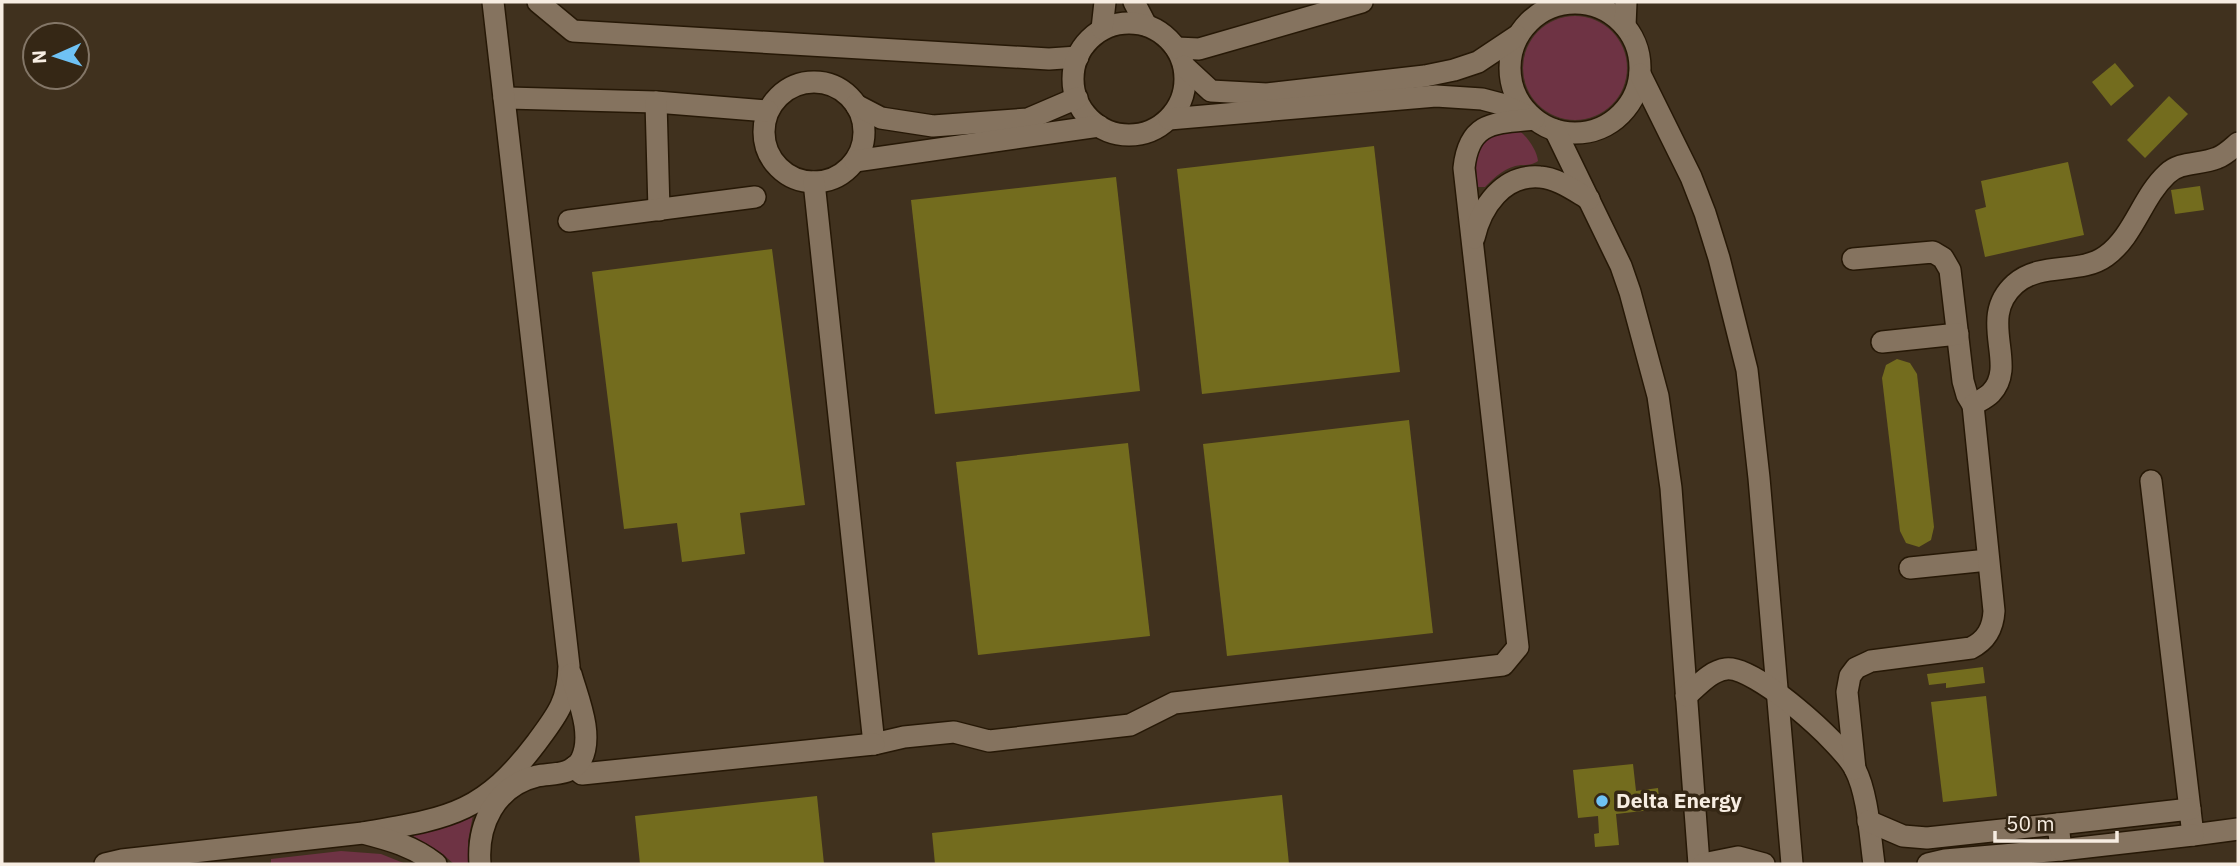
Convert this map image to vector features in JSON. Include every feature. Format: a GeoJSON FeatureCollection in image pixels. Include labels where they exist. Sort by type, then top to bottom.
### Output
{"type":"FeatureCollection","features":[{"type":"Feature","properties":{"kind":"street"},"geometry":{"type":"LineString","coordinates":[[480,864],[482,827],[499,798],[523,781],[559,774],[574,767],[584,751],[581,709],[569,666],[493,2]]}},
{"type":"Feature","properties":{"kind":"street"},"geometry":{"type":"LineString","coordinates":[[538,2],[573,31],[1049,59],[1078,57]]}},
{"type":"Feature","properties":{"kind":"street"},"geometry":{"type":"LineString","coordinates":[[1102,29],[1105,2]]}},
{"type":"Feature","properties":{"kind":"street"},"geometry":{"type":"LineString","coordinates":[[1134,2],[1146,25]]}},
{"type":"Feature","properties":{"kind":"street"},"geometry":{"type":"LineString","coordinates":[[1180,57],[1199,49],[1362,2]]}},
{"type":"Feature","properties":{"kind":"street"},"geometry":{"type":"LineString","coordinates":[[1169,118],[1436,96],[1482,99],[1501,104],[1555,130],[1574,133],[1593,131],[1611,122],[1625,109],[1635,93],[1640,74],[1634,41],[1625,26],[1610,13],[1591,4],[1570,2],[1552,4],[1531,19],[1517,36],[1478,62],[1454,70],[1425,76],[1267,94],[1211,91],[1163,34],[1146,25],[1131,22],[1116,24],[1102,29],[1088,41],[1078,57],[1074,70],[1077,98],[1086,114],[1099,126],[1117,134],[1136,135],[1154,130],[1169,118],[1180,103],[1185,85],[1180,57]]}},
{"type":"Feature","properties":{"kind":"street"},"geometry":{"type":"LineString","coordinates":[[1625,26],[1626,2]]}},
{"type":"Feature","properties":{"kind":"street"},"geometry":{"type":"LineString","coordinates":[[1517,36],[1509,71],[1513,90],[1521,106],[1534,119]]}},
{"type":"Feature","properties":{"kind":"street"},"geometry":{"type":"LineString","coordinates":[[1640,74],[1691,177],[1705,213],[1747,370],[1759,478],[1792,864]]}},
{"type":"Feature","properties":{"kind":"street"},"geometry":{"type":"LineString","coordinates":[[811,82],[828,83],[844,92],[856,105],[862,118],[864,133],[855,161],[843,172],[814,182],[794,178],[778,167],[768,150],[764,130],[768,111],[779,96],[793,86],[811,82]]}},
{"type":"Feature","properties":{"kind":"street"},"geometry":{"type":"LineString","coordinates":[[504,98],[656,102],[768,111]]}},
{"type":"Feature","properties":{"kind":"street"},"geometry":{"type":"LineString","coordinates":[[856,105],[881,118],[933,126],[1028,119],[1077,98]]}},
{"type":"Feature","properties":{"kind":"street"},"geometry":{"type":"LineString","coordinates":[[656,102],[659,210]]}},
{"type":"Feature","properties":{"kind":"street"},"geometry":{"type":"LineString","coordinates":[[574,767],[582,774],[874,744],[904,737],[954,732],[989,741],[1130,725],[1174,703],[1503,665],[1518,647],[1464,180],[1465,158],[1472,138],[1482,128],[1497,123],[1534,119]]}},
{"type":"Feature","properties":{"kind":"street"},"geometry":{"type":"LineString","coordinates":[[855,161],[1099,126]]}},
{"type":"Feature","properties":{"kind":"street"},"geometry":{"type":"LineString","coordinates":[[1555,130],[1590,200],[1630,292],[1658,396],[1671,488],[1701,864],[1738,857],[1764,864]]}},
{"type":"Feature","properties":{"kind":"street"},"geometry":{"type":"LineString","coordinates":[[1973,405],[1989,394],[1999,381],[2002,364],[1997,339],[1998,314],[2006,296],[2016,283],[2038,272],[2088,264],[2105,257],[2124,236],[2168,173],[2182,166],[2217,159],[2238,143]]}},
{"type":"Feature","properties":{"kind":"street"},"geometry":{"type":"LineString","coordinates":[[1472,244],[1482,212],[1492,197],[1505,186],[1522,179],[1541,177],[1562,184],[1590,200]]}},
{"type":"Feature","properties":{"kind":"street"},"geometry":{"type":"LineString","coordinates":[[814,182],[874,744]]}},
{"type":"Feature","properties":{"kind":"street"},"geometry":{"type":"LineString","coordinates":[[569,221],[755,197]]}},
{"type":"Feature","properties":{"kind":"street"},"geometry":{"type":"LineString","coordinates":[[1853,259],[1933,252],[1943,258],[1950,270],[1963,381],[1973,405],[1994,619],[1982,642],[1961,650],[1865,662],[1852,671],[1847,692],[1855,769],[1868,821],[1874,864]]}},
{"type":"Feature","properties":{"kind":"street"},"geometry":{"type":"LineString","coordinates":[[1882,342],[1958,334]]}},
{"type":"Feature","properties":{"kind":"street"},"geometry":{"type":"LineString","coordinates":[[2151,481],[2193,835]]}},
{"type":"Feature","properties":{"kind":"street"},"geometry":{"type":"LineString","coordinates":[[1910,568],[1988,560]]}},
{"type":"Feature","properties":{"kind":"street"},"geometry":{"type":"LineString","coordinates":[[105,864],[122,860],[239,856],[429,822],[453,814],[472,805],[503,783],[516,769],[559,713],[567,692],[569,666]]}},
{"type":"Feature","properties":{"kind":"street"},"geometry":{"type":"LineString","coordinates":[[1686,696],[1711,674],[1728,669],[1747,674],[1812,721],[1855,769]]}},
{"type":"Feature","properties":{"kind":"street"},"geometry":{"type":"LineString","coordinates":[[1868,821],[1903,836],[1927,838],[2190,809]]}},
{"type":"Feature","properties":{"kind":"street"},"geometry":{"type":"LineString","coordinates":[[2058,824],[2061,850]]}},
{"type":"Feature","properties":{"kind":"street"},"geometry":{"type":"LineString","coordinates":[[1928,864],[2238,829]]}},
{"type":"Feature","properties":{"kind":"street"},"geometry":{"type":"LineString","coordinates":[[363,833],[400,843],[436,864]]}},
{"type":"Feature","properties":{"kind":"shaded area"},"geometry":{"type":"Polygon","coordinates":[[[1575,16],[1595,20],[1612,31],[1623,48],[1627,68],[1623,88],[1612,105],[1595,116],[1575,120],[1555,116],[1538,105],[1527,88],[1523,68],[1527,48],[1538,31],[1555,20],[1575,16]]]}},
{"type":"Feature","properties":{"kind":"shaded area"},"geometry":{"type":"Polygon","coordinates":[[[1516,129],[1530,143],[1538,161],[1505,170],[1485,187],[1478,187],[1476,164],[1481,147],[1486,140],[1516,129]]]}},
{"type":"Feature","properties":{"kind":"shaded area"},"geometry":{"type":"Polygon","coordinates":[[[473,815],[468,841],[470,864],[454,864],[410,834],[473,815]]]}},
{"type":"Feature","properties":{"kind":"shaded area"},"geometry":{"type":"Polygon","coordinates":[[[341,851],[381,854],[406,864],[271,864],[271,859],[341,851]]]}},
{"type":"Feature","properties":{"kind":"building"},"geometry":{"type":"Polygon","coordinates":[[[2115,63],[2134,86],[2111,106],[2092,82],[2115,63]]]}},
{"type":"Feature","properties":{"kind":"building"},"geometry":{"type":"Polygon","coordinates":[[[2169,96],[2188,114],[2145,158],[2127,140],[2169,96]]]}},
{"type":"Feature","properties":{"kind":"building"},"geometry":{"type":"Polygon","coordinates":[[[1374,146],[1400,372],[1202,394],[1177,169],[1374,146]]]}},
{"type":"Feature","properties":{"kind":"building"},"geometry":{"type":"Polygon","coordinates":[[[2068,162],[2084,235],[1985,257],[1975,210],[1986,207],[1981,181],[2068,162]]]}},
{"type":"Feature","properties":{"kind":"building"},"geometry":{"type":"Polygon","coordinates":[[[1116,177],[1140,391],[935,414],[911,200],[1116,177]]]}},
{"type":"Feature","properties":{"kind":"building"},"geometry":{"type":"Polygon","coordinates":[[[2200,186],[2204,210],[2175,214],[2171,190],[2200,186]]]}},
{"type":"Feature","properties":{"kind":"building"},"geometry":{"type":"Polygon","coordinates":[[[772,249],[805,505],[740,513],[745,554],[682,562],[677,523],[624,529],[592,272],[772,249]]]}},
{"type":"Feature","properties":{"kind":"building"},"geometry":{"type":"Polygon","coordinates":[[[1897,359],[1910,363],[1917,374],[1934,527],[1931,540],[1919,547],[1906,543],[1900,531],[1882,378],[1886,365],[1897,359]]]}},
{"type":"Feature","properties":{"kind":"building"},"geometry":{"type":"Polygon","coordinates":[[[1409,420],[1433,633],[1227,656],[1203,444],[1409,420]]]}},
{"type":"Feature","properties":{"kind":"building"},"geometry":{"type":"Polygon","coordinates":[[[1128,443],[1150,636],[978,655],[956,462],[1128,443]]]}},
{"type":"Feature","properties":{"kind":"building"},"geometry":{"type":"Polygon","coordinates":[[[1983,667],[1985,683],[1946,688],[1946,683],[1929,685],[1927,674],[1983,667]]]}},
{"type":"Feature","properties":{"kind":"building"},"geometry":{"type":"Polygon","coordinates":[[[1986,696],[1997,796],[1943,802],[1931,702],[1986,696]]]}},
{"type":"Feature","properties":{"kind":"building"},"geometry":{"type":"Polygon","coordinates":[[[1633,764],[1636,791],[1658,788],[1660,809],[1616,814],[1619,845],[1595,847],[1594,834],[1599,833],[1598,816],[1578,818],[1573,770],[1633,764]]]}},
{"type":"Feature","properties":{"kind":"building"},"geometry":{"type":"Polygon","coordinates":[[[1282,795],[1289,864],[935,864],[932,833],[1282,795]]]}},
{"type":"Feature","properties":{"kind":"building"},"geometry":{"type":"Polygon","coordinates":[[[817,796],[824,864],[640,864],[635,816],[817,796]]]}},
{"type":"Feature","properties":{"kind":"place","name":"Delta Energy"},"geometry":{"type":"Point","coordinates":[1602,801]}}]}
